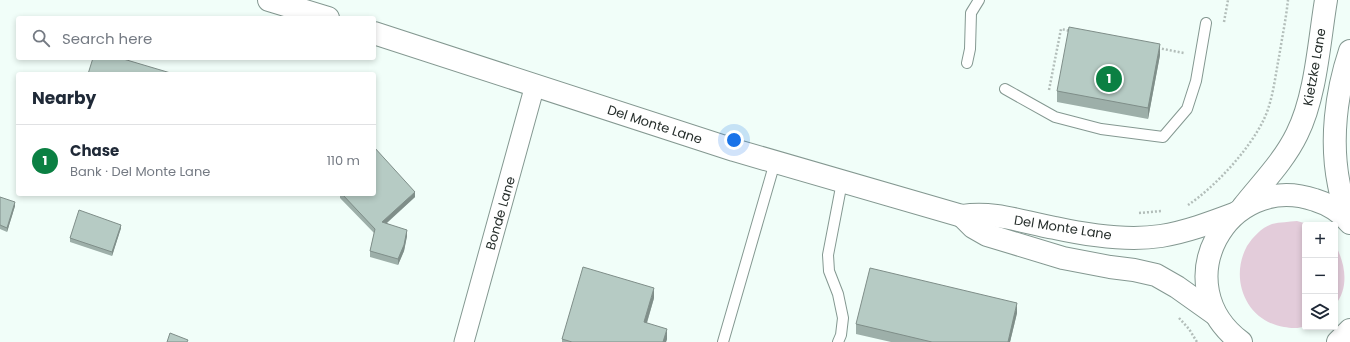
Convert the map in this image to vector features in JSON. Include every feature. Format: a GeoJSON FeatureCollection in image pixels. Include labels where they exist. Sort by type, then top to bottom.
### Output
{"type":"FeatureCollection","features":[{"type":"Feature","properties":{"kind":"street"},"geometry":{"type":"LineString","coordinates":[[269,0],[321,16]]}},
{"type":"Feature","properties":{"kind":"street","name":"Kietzke Lane"},"geometry":{"type":"LineString","coordinates":[[1215,314],[1207,287],[1207,264],[1216,238],[1286,152],[1297,134],[1311,93],[1326,0]]}},
{"type":"Feature","properties":{"kind":"street","name":"Del Monte Lane"},"geometry":{"type":"LineString","coordinates":[[376,34],[775,162],[962,216],[978,214],[994,215],[1056,229],[1139,238],[1160,236],[1206,225],[1237,212],[1254,202],[1275,195],[1302,195],[1328,204],[1349,222]]}},
{"type":"Feature","properties":{"kind":"street"},"geometry":{"type":"LineString","coordinates":[[1349,222],[1339,185],[1334,148],[1340,88],[1350,51]]}},
{"type":"Feature","properties":{"kind":"street","name":"Bonde Lane"},"geometry":{"type":"LineString","coordinates":[[464,342],[535,85]]}},
{"type":"Feature","properties":{"kind":"street","name":"Del Monte Lane"},"geometry":{"type":"LineString","coordinates":[[962,216],[973,227],[987,235],[1063,258],[1110,268],[1134,270],[1156,275],[1177,286],[1215,314]]}},
{"type":"Feature","properties":{"kind":"street"},"geometry":{"type":"LineString","coordinates":[[1215,314],[1234,339]]}},
{"type":"Feature","properties":{"kind":"street"},"geometry":{"type":"LineString","coordinates":[[1338,342],[1350,330]]}},
{"type":"Feature","properties":{"kind":"lane"},"geometry":{"type":"LineString","coordinates":[[967,63],[970,49],[971,13],[979,0]]}},
{"type":"Feature","properties":{"kind":"lane"},"geometry":{"type":"LineString","coordinates":[[1005,89],[1055,117],[1101,129],[1163,136],[1188,109],[1196,81],[1206,23]]}},
{"type":"Feature","properties":{"kind":"lane"},"geometry":{"type":"LineString","coordinates":[[723,342],[775,162]]}},
{"type":"Feature","properties":{"kind":"lane"},"geometry":{"type":"LineString","coordinates":[[838,342],[841,335],[843,318],[838,294],[829,271],[828,255],[842,182]]}},
{"type":"Feature","properties":{"kind":"path"},"geometry":{"type":"LineString","coordinates":[[1222,29],[1228,0]]}},
{"type":"Feature","properties":{"kind":"path"},"geometry":{"type":"LineString","coordinates":[[1181,207],[1187,205],[1202,195],[1233,163],[1256,135],[1265,118],[1269,110],[1288,0]]}},
{"type":"Feature","properties":{"kind":"path"},"geometry":{"type":"LineString","coordinates":[[1049,90],[1061,29],[1076,32]]}},
{"type":"Feature","properties":{"kind":"path"},"geometry":{"type":"LineString","coordinates":[[1154,47],[1200,56]]}},
{"type":"Feature","properties":{"kind":"path"},"geometry":{"type":"LineString","coordinates":[[1134,213],[1169,210]]}},
{"type":"Feature","properties":{"kind":"path"},"geometry":{"type":"LineString","coordinates":[[1175,314],[1189,329],[1197,342]]}},
{"type":"Feature","properties":{"kind":"shaded area"},"geometry":{"type":"Polygon","coordinates":[[[1297,221],[1302,222],[1302,327],[1300,328],[1284,327],[1271,323],[1260,316],[1244,297],[1241,285],[1240,272],[1242,259],[1247,246],[1264,228],[1281,222],[1297,221]]]}},
{"type":"Feature","properties":{"kind":"shaded area"},"geometry":{"type":"Polygon","coordinates":[[[1338,251],[1344,275],[1343,291],[1338,301],[1338,251]]]}},
{"type":"Feature","properties":{"kind":"building"},"geometry":{"type":"Polygon","coordinates":[[[1069,27],[1160,44],[1148,108],[1057,91],[1069,27]]]}},
{"type":"Feature","properties":{"kind":"building"},"geometry":{"type":"Polygon","coordinates":[[[92,60],[127,60],[167,72],[89,72],[92,60]]]}},
{"type":"Feature","properties":{"kind":"building"},"geometry":{"type":"Polygon","coordinates":[[[376,149],[415,192],[382,222],[407,230],[404,245],[398,259],[370,251],[375,229],[344,196],[376,196],[376,149]]]}},
{"type":"Feature","properties":{"kind":"building"},"geometry":{"type":"Polygon","coordinates":[[[0,197],[15,202],[7,228],[0,225],[0,197]]]}},
{"type":"Feature","properties":{"kind":"building"},"geometry":{"type":"Polygon","coordinates":[[[79,210],[121,225],[112,252],[70,238],[79,210]]]}},
{"type":"Feature","properties":{"kind":"building"},"geometry":{"type":"Polygon","coordinates":[[[583,267],[654,288],[644,322],[667,329],[663,342],[572,342],[562,339],[583,267]]]}},
{"type":"Feature","properties":{"kind":"building"},"geometry":{"type":"Polygon","coordinates":[[[870,268],[1017,303],[1008,342],[932,342],[856,324],[870,268]]]}},
{"type":"Feature","properties":{"kind":"building"},"geometry":{"type":"Polygon","coordinates":[[[170,333],[188,340],[187,342],[167,342],[170,333]]]}},
{"type":"Feature","properties":{"kind":"place","name":"Chase"},"geometry":{"type":"Point","coordinates":[1109,79]}}]}
